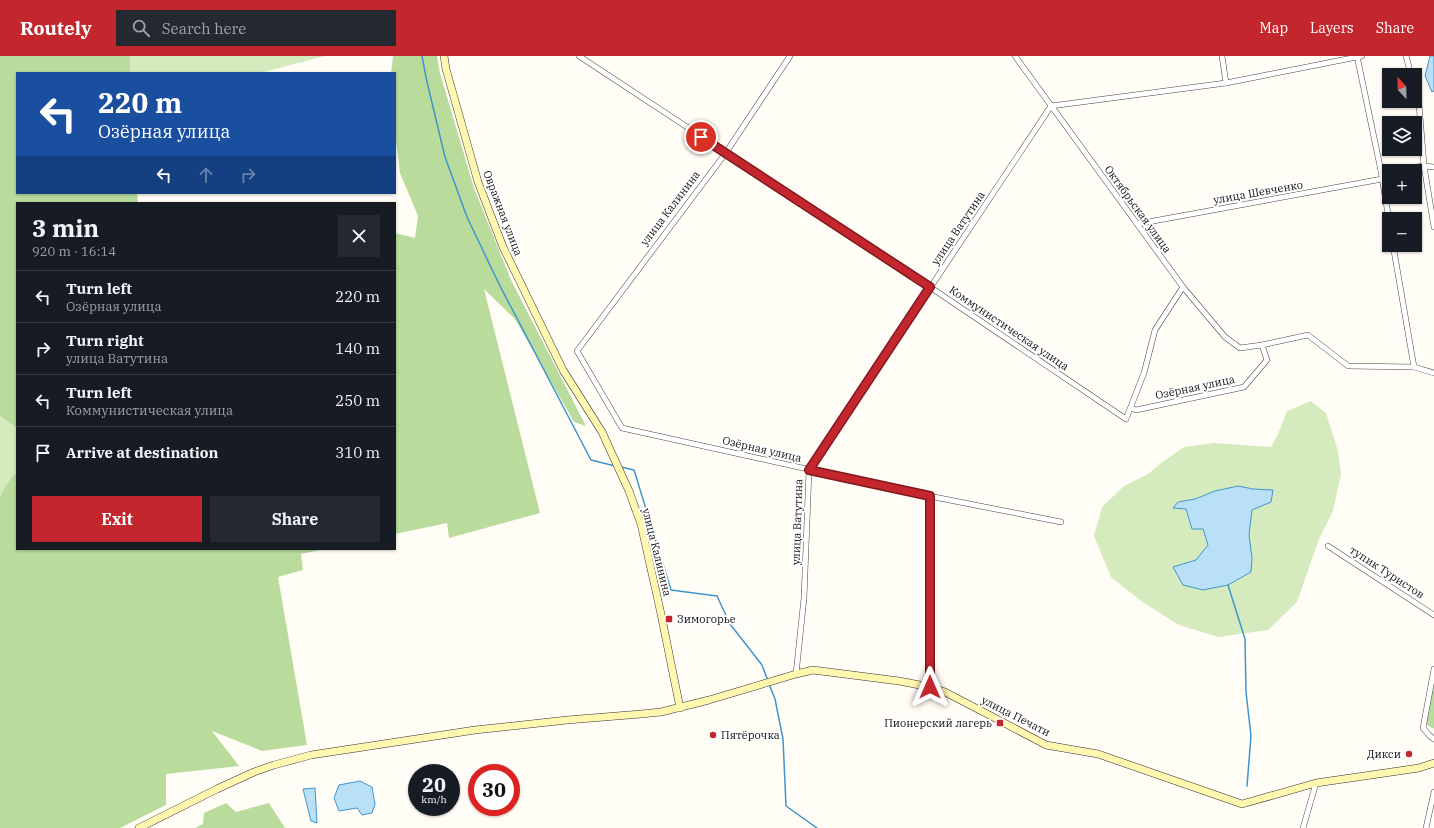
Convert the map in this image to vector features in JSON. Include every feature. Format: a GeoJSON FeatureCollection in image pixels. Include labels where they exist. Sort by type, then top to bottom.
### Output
{"type":"FeatureCollection","features":[{"type":"Feature","properties":{"kind":"street","name":"Овражная улица"},"geometry":{"type":"LineString","coordinates":[[444,56],[446,69],[478,182],[503,247],[563,370]]}},
{"type":"Feature","properties":{"kind":"street","name":"Коммунистическая улица"},"geometry":{"type":"LineString","coordinates":[[579,56],[725,154],[930,287],[1126,419],[1131,408]]}},
{"type":"Feature","properties":{"kind":"street","name":"улица Калинина"},"geometry":{"type":"LineString","coordinates":[[622,428],[577,351],[725,154],[790,56]]}},
{"type":"Feature","properties":{"kind":"street","name":"Октябрьская улица"},"geometry":{"type":"LineString","coordinates":[[1015,56],[1183,287],[1225,337],[1240,348],[1262,345]]}},
{"type":"Feature","properties":{"kind":"street"},"geometry":{"type":"LineString","coordinates":[[1222,56],[1226,83]]}},
{"type":"Feature","properties":{"kind":"street"},"geometry":{"type":"LineString","coordinates":[[1406,56],[1409,68]]}},
{"type":"Feature","properties":{"kind":"street"},"geometry":{"type":"LineString","coordinates":[[1051,106],[1226,83],[1359,57],[1382,179]]}},
{"type":"Feature","properties":{"kind":"street","name":"улица Ватутина"},"geometry":{"type":"LineString","coordinates":[[796,674],[804,598],[809,470],[1051,106]]}},
{"type":"Feature","properties":{"kind":"street"},"geometry":{"type":"LineString","coordinates":[[1419,108],[1424,166],[1434,227]]}},
{"type":"Feature","properties":{"kind":"street"},"geometry":{"type":"LineString","coordinates":[[1381,171],[1424,166],[1434,167]]}},
{"type":"Feature","properties":{"kind":"street","name":"улица Шевченко"},"geometry":{"type":"LineString","coordinates":[[1137,224],[1382,179]]}},
{"type":"Feature","properties":{"kind":"street"},"geometry":{"type":"LineString","coordinates":[[1394,252],[1414,367]]}},
{"type":"Feature","properties":{"kind":"street"},"geometry":{"type":"LineString","coordinates":[[1131,408],[1144,373],[1155,330],[1183,287]]}},
{"type":"Feature","properties":{"kind":"street"},"geometry":{"type":"LineString","coordinates":[[1262,345],[1308,335],[1348,366],[1414,367],[1434,372]]}},
{"type":"Feature","properties":{"kind":"street","name":"Озёрная улица"},"geometry":{"type":"LineString","coordinates":[[1131,408],[1136,410],[1244,387],[1267,360],[1262,345]]}},
{"type":"Feature","properties":{"kind":"street","name":"улица Калинина"},"geometry":{"type":"LineString","coordinates":[[563,370],[602,432],[629,491],[641,524],[680,708]]}},
{"type":"Feature","properties":{"kind":"street","name":"Озёрная улица"},"geometry":{"type":"LineString","coordinates":[[622,428],[930,496],[1061,522]]}},
{"type":"Feature","properties":{"kind":"street"},"geometry":{"type":"LineString","coordinates":[[930,496],[930,687]]}},
{"type":"Feature","properties":{"kind":"street","name":"тупик Туристов"},"geometry":{"type":"LineString","coordinates":[[1328,546],[1434,615]]}},
{"type":"Feature","properties":{"kind":"street"},"geometry":{"type":"LineString","coordinates":[[1434,669],[1423,728],[1434,739]]}},
{"type":"Feature","properties":{"kind":"street","name":"улица Печати"},"geometry":{"type":"LineString","coordinates":[[139,828],[254,772],[311,755],[454,733],[566,720],[641,714],[680,708],[813,670],[899,681],[930,687],[945,692],[1046,744],[1098,754],[1242,804],[1316,783],[1419,768],[1434,763]]}},
{"type":"Feature","properties":{"kind":"street"},"geometry":{"type":"LineString","coordinates":[[1302,828],[1316,783]]}},
{"type":"Feature","properties":{"kind":"street"},"geometry":{"type":"LineString","coordinates":[[1426,828],[1434,792]]}},
{"type":"Feature","properties":{"kind":"green space"},"geometry":{"type":"Polygon","coordinates":[[[0,56],[130,56],[130,72],[16,72],[16,194],[137,194],[138,202],[16,202],[16,427],[0,416],[0,56]]]}},
{"type":"Feature","properties":{"kind":"green space"},"geometry":{"type":"Polygon","coordinates":[[[130,56],[325,56],[264,72],[130,72],[130,56]]]}},
{"type":"Feature","properties":{"kind":"green space"},"geometry":{"type":"Polygon","coordinates":[[[393,56],[437,56],[440,73],[474,188],[511,280],[586,426],[574,422],[515,319],[484,289],[540,513],[449,538],[447,523],[396,534],[396,233],[415,238],[418,216],[400,173],[396,140],[396,72],[391,72],[393,56]]]}},
{"type":"Feature","properties":{"kind":"green space"},"geometry":{"type":"Polygon","coordinates":[[[1311,401],[1326,413],[1338,451],[1341,474],[1333,511],[1319,539],[1297,602],[1268,630],[1218,637],[1179,625],[1141,601],[1111,577],[1094,536],[1102,507],[1124,486],[1148,474],[1184,447],[1214,443],[1271,447],[1287,411],[1311,401]],[[1238,486],[1215,491],[1195,499],[1178,502],[1174,508],[1186,509],[1192,529],[1203,529],[1208,545],[1196,560],[1173,567],[1203,590],[1228,585],[1251,572],[1252,558],[1249,535],[1252,510],[1271,502],[1253,489],[1238,486]]]}},
{"type":"Feature","properties":{"kind":"green space"},"geometry":{"type":"Polygon","coordinates":[[[0,416],[16,427],[16,475],[13,475],[0,497],[0,416]]]}},
{"type":"Feature","properties":{"kind":"green space"},"geometry":{"type":"Polygon","coordinates":[[[13,475],[16,475],[16,550],[320,550],[301,554],[303,570],[278,577],[307,745],[262,751],[212,731],[239,766],[166,774],[166,805],[120,828],[0,828],[0,497],[13,475]]]}},
{"type":"Feature","properties":{"kind":"green space"},"geometry":{"type":"Polygon","coordinates":[[[1434,685],[1434,729],[1424,723],[1434,685]]]}},
{"type":"Feature","properties":{"kind":"green space"},"geometry":{"type":"Polygon","coordinates":[[[226,803],[236,812],[269,803],[285,828],[195,828],[203,824],[204,813],[226,803]]]}},
{"type":"Feature","properties":{"kind":"water"},"geometry":{"type":"Polygon","coordinates":[[[1430,56],[1434,56],[1434,91],[1432,92],[1425,76],[1430,56]]]}},
{"type":"Feature","properties":{"kind":"water"},"geometry":{"type":"Polygon","coordinates":[[[1238,486],[1253,489],[1273,490],[1271,502],[1252,510],[1249,535],[1252,558],[1251,572],[1228,585],[1203,590],[1183,585],[1173,567],[1196,560],[1208,545],[1203,529],[1192,529],[1186,509],[1173,508],[1178,502],[1195,499],[1215,491],[1238,486]]]}},
{"type":"Feature","properties":{"kind":"water"},"geometry":{"type":"Polygon","coordinates":[[[360,781],[372,787],[375,804],[372,813],[362,815],[357,808],[339,811],[334,798],[339,785],[360,781]]]}},
{"type":"Feature","properties":{"kind":"water"},"geometry":{"type":"Polygon","coordinates":[[[315,788],[317,823],[311,821],[303,789],[315,788]]]}},
{"type":"Feature","properties":{"kind":"waterway"},"geometry":{"type":"LineString","coordinates":[[422,56],[445,157],[467,217],[499,284],[591,460],[615,466]]}},
{"type":"Feature","properties":{"kind":"waterway"},"geometry":{"type":"LineString","coordinates":[[621,467],[634,470],[671,590],[717,596],[730,624],[762,665],[768,681]]}},
{"type":"Feature","properties":{"kind":"waterway"},"geometry":{"type":"LineString","coordinates":[[1228,585],[1245,639],[1246,692],[1251,736],[1247,786]]}},
{"type":"Feature","properties":{"kind":"waterway"},"geometry":{"type":"LineString","coordinates":[[769,684],[775,699],[783,739],[786,806],[817,828]]}},
{"type":"Feature","properties":{"kind":"place","name":"Зимогорье"},"geometry":{"type":"Point","coordinates":[669,619]}},
{"type":"Feature","properties":{"kind":"place","name":"Пионерский лагерь"},"geometry":{"type":"Point","coordinates":[1000,723]}},
{"type":"Feature","properties":{"kind":"place","name":"Пятёрочка"},"geometry":{"type":"Point","coordinates":[713,735]}},
{"type":"Feature","properties":{"kind":"place","name":"Дикси"},"geometry":{"type":"Point","coordinates":[1409,754]}},
{"type":"Feature","properties":{"kind":"route"},"geometry":{"type":"LineString","coordinates":[[701,137],[930,287],[809,470],[930,496],[930,687]]}}]}
